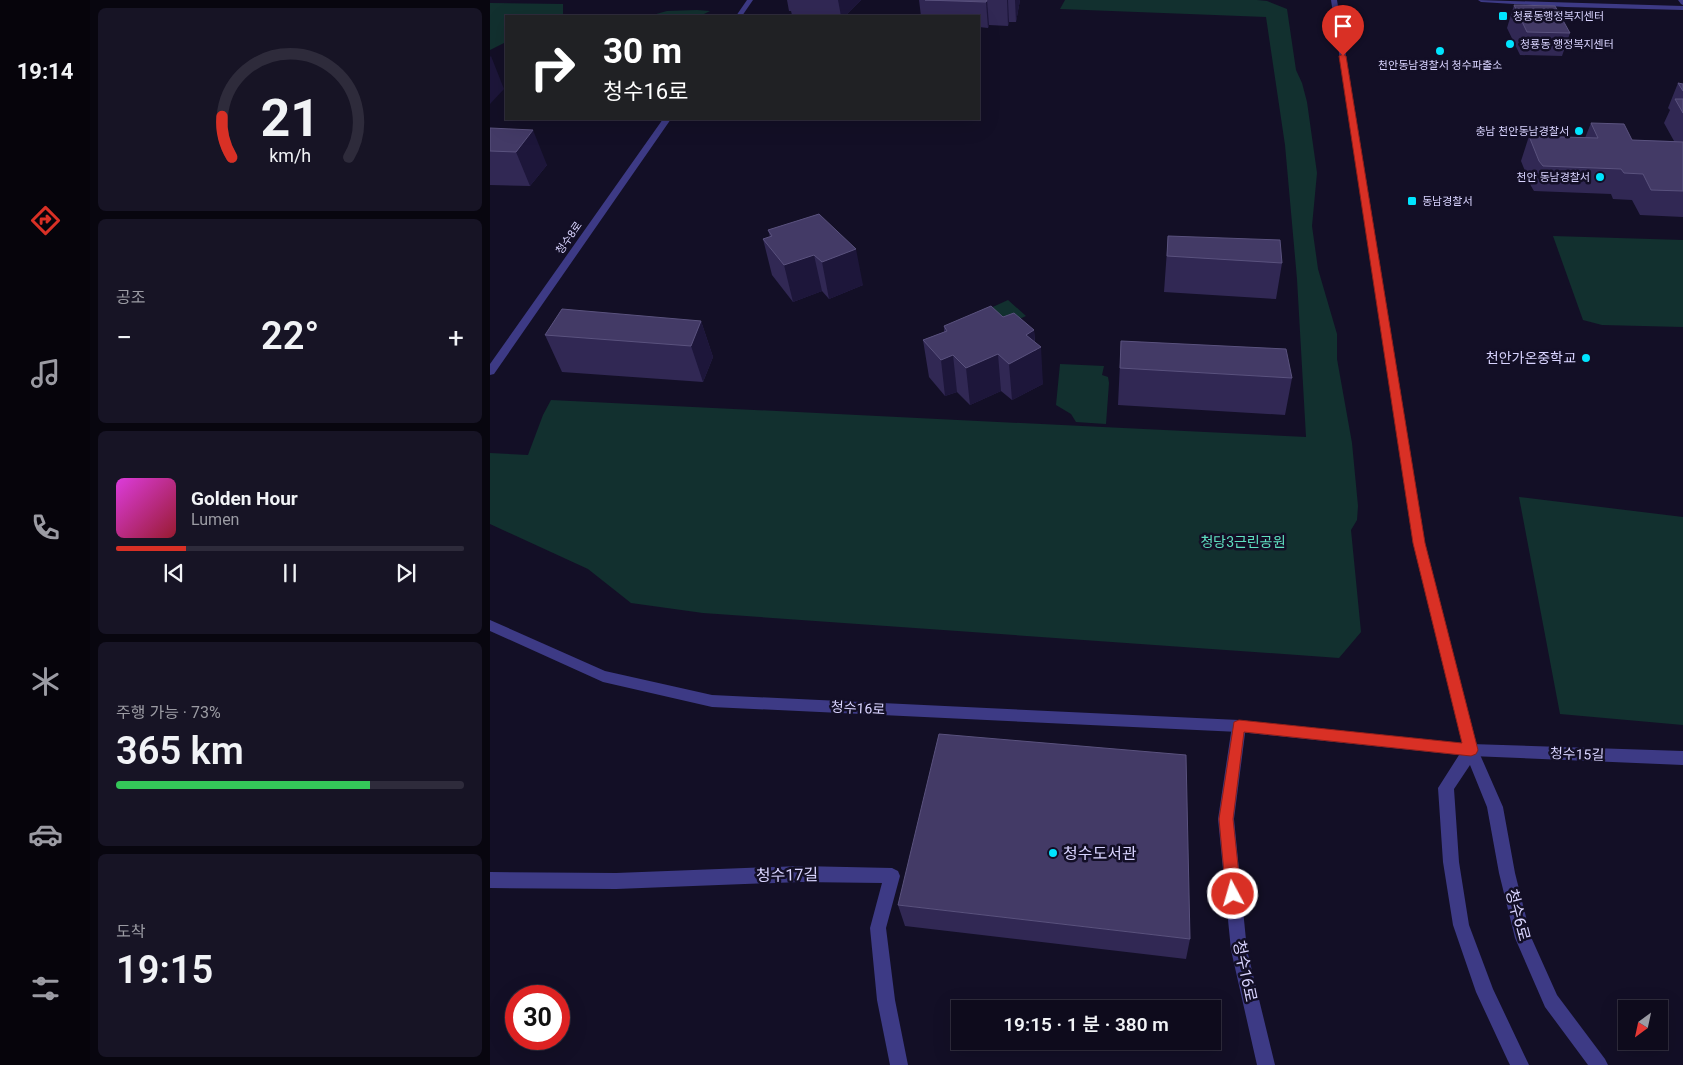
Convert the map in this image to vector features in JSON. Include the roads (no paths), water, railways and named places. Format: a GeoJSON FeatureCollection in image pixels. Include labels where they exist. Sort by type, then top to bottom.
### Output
{"type":"FeatureCollection","features":[{"type":"Feature","properties":{"kind":"street"},"geometry":{"type":"LineString","coordinates":[[740,15],[750,0]]}},
{"type":"Feature","properties":{"kind":"street","name":"청수6로"},"geometry":{"type":"LineString","coordinates":[[1334,0],[1419,543],[1471,750],[1495,807],[1506,872],[1522,938],[1551,1001],[1599,1065]]}},
{"type":"Feature","properties":{"kind":"street"},"geometry":{"type":"LineString","coordinates":[[1481,0],[1565,5],[1683,8]]}},
{"type":"Feature","properties":{"kind":"street","name":"청수8로"},"geometry":{"type":"LineString","coordinates":[[490,372],[666,120]]}},
{"type":"Feature","properties":{"kind":"street","name":"청수16로"},"geometry":{"type":"LineString","coordinates":[[490,625],[604,676],[712,701],[1239,726],[1471,750]]}},
{"type":"Feature","properties":{"kind":"street","name":"청수16로"},"geometry":{"type":"LineString","coordinates":[[1239,726],[1226,819],[1239,950],[1266,1065]]}},
{"type":"Feature","properties":{"kind":"street"},"geometry":{"type":"LineString","coordinates":[[1471,750],[1446,788],[1453,871],[1461,925],[1485,992],[1520,1065]]}},
{"type":"Feature","properties":{"kind":"street","name":"청수15길"},"geometry":{"type":"LineString","coordinates":[[1471,750],[1683,758]]}},
{"type":"Feature","properties":{"kind":"street","name":"청수17길"},"geometry":{"type":"LineString","coordinates":[[490,880],[616,881],[800,874],[892,876],[878,928],[886,1000],[899,1065]]}},
{"type":"Feature","properties":{"kind":"place","name":"청룡동행정복지센터"},"geometry":{"type":"Point","coordinates":[1503,16]}},
{"type":"Feature","properties":{"kind":"place","name":"청룡동 행정복지센터"},"geometry":{"type":"Point","coordinates":[1510,44]}},
{"type":"Feature","properties":{"kind":"place","name":"천안동남경찰서 청수파출소"},"geometry":{"type":"Point","coordinates":[1440,51]}},
{"type":"Feature","properties":{"kind":"place","name":"충남 천안동남경찰서"},"geometry":{"type":"Point","coordinates":[1579,131]}},
{"type":"Feature","properties":{"kind":"place","name":"천안 동남경찰서"},"geometry":{"type":"Point","coordinates":[1600,177]}},
{"type":"Feature","properties":{"kind":"place","name":"동남경찰서"},"geometry":{"type":"Point","coordinates":[1412,201]}},
{"type":"Feature","properties":{"kind":"place","name":"천안가온중학교"},"geometry":{"type":"Point","coordinates":[1586,358]}},
{"type":"Feature","properties":{"kind":"place","name":"청수도서관"},"geometry":{"type":"Point","coordinates":[1053,853]}},
{"type":"Feature","properties":{"kind":"park label","name":"청당3근린공원"},"geometry":{"type":"Point","coordinates":[1243,542]}}]}
